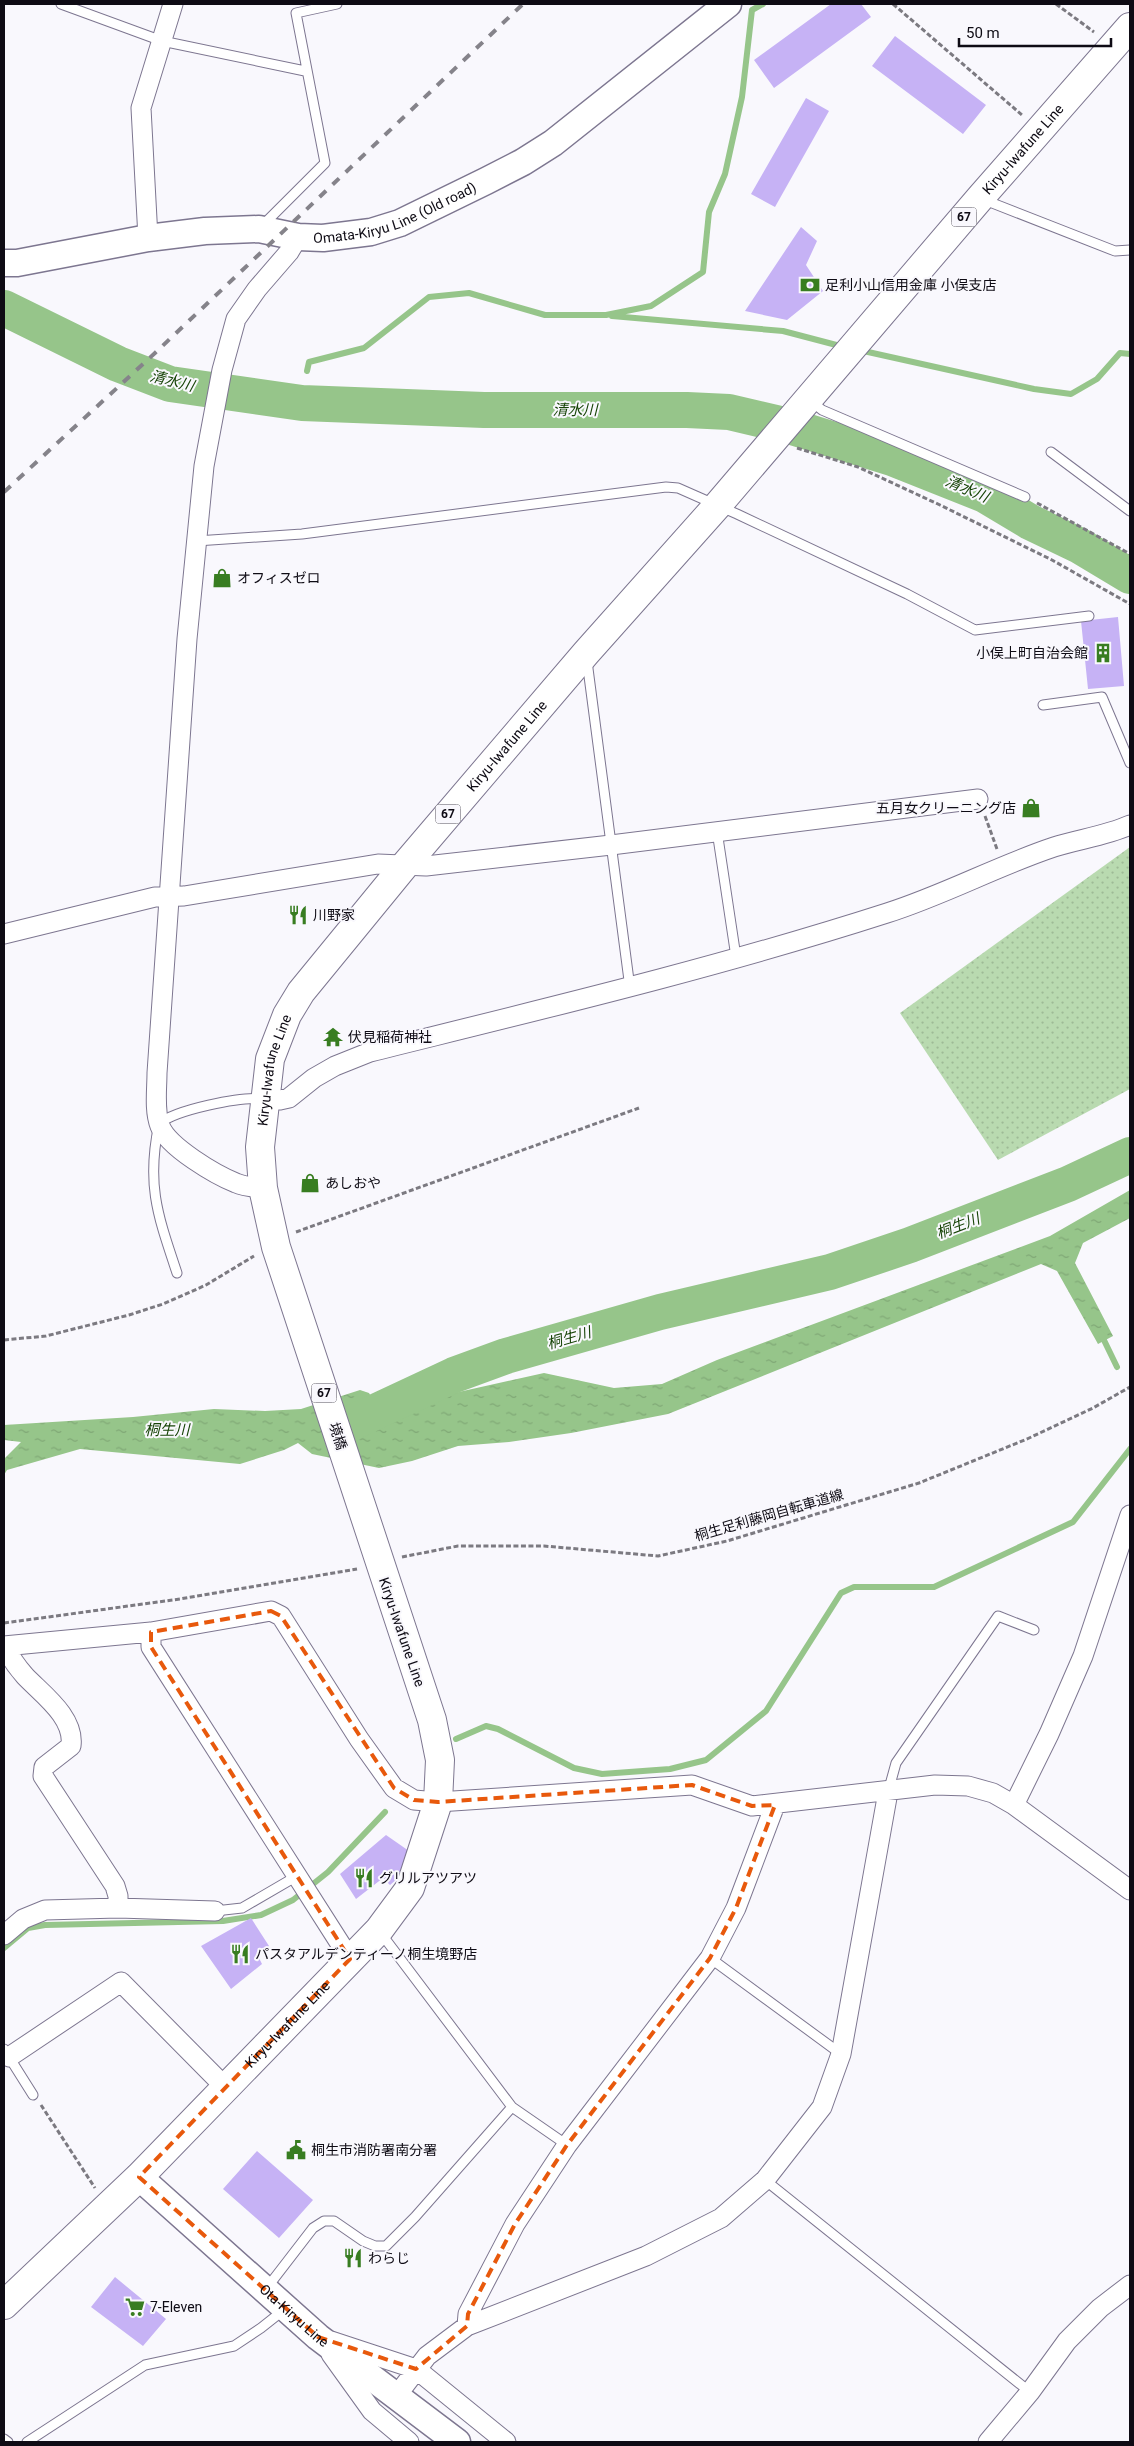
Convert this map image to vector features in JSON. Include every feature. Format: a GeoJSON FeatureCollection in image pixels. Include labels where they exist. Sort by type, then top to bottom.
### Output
{"type":"FeatureCollection","features":[{"type":"Feature","properties":{"kind":"main road","name":"Kiryu-Iwafune Line"},"geometry":{"type":"LineString","coordinates":[[804,404],[980,198],[1125,37]]}},
{"type":"Feature","properties":{"kind":"main road","name":"67"},"geometry":{"type":"LineString","coordinates":[[772,440],[804,404]]}},
{"type":"Feature","properties":{"kind":"main road","name":"Kiryu-Iwafune Line"},"geometry":{"type":"LineString","coordinates":[[276,1243],[263,1188],[260,1147],[270,1059],[301,992],[405,865],[586,653],[717,506],[772,440]]}},
{"type":"Feature","properties":{"kind":"main road","name":"境橋"},"geometry":{"type":"LineString","coordinates":[[276,1243],[371,1539]]}},
{"type":"Feature","properties":{"kind":"main road","name":"Kiryu-Iwafune Line"},"geometry":{"type":"LineString","coordinates":[[4,2305],[139,2177],[226,2088],[379,1930],[410,1888],[438,1802],[440,1760],[432,1720],[371,1539]]}},
{"type":"Feature","properties":{"kind":"street"},"geometry":{"type":"LineString","coordinates":[[148,238],[141,108],[174,4]]}},
{"type":"Feature","properties":{"kind":"street","name":"Omata-Kiryu Line (Old road)"},"geometry":{"type":"LineString","coordinates":[[4,263],[17,263],[148,238],[205,231],[259,229],[298,237],[350,235],[400,223],[522,162],[585,119],[728,4]]}},
{"type":"Feature","properties":{"kind":"street"},"geometry":{"type":"LineString","coordinates":[[263,1188],[236,1184],[175,1145],[163,1132],[159,1124],[157,1073],[187,639],[204,466],[214,406],[236,319],[257,289],[289,252],[298,237]]}},
{"type":"Feature","properties":{"kind":"street"},"geometry":{"type":"LineString","coordinates":[[4,934],[170,895],[184,896],[378,864],[426,866],[611,845],[978,798]]}},
{"type":"Feature","properties":{"kind":"street"},"geometry":{"type":"LineString","coordinates":[[265,1100],[288,1098],[314,1078],[334,1066],[370,1052],[630,988],[887,913],[1054,847],[1112,833],[1130,825]]}},
{"type":"Feature","properties":{"kind":"street"},"geometry":{"type":"LineString","coordinates":[[1014,1805],[1049,1734],[1083,1656],[1130,1515]]}},
{"type":"Feature","properties":{"kind":"street"},"geometry":{"type":"LineString","coordinates":[[6,1654],[151,1632],[271,1611],[281,1616],[359,1739],[394,1788],[414,1800],[438,1802],[692,1785],[752,1806],[775,1805],[935,1785],[968,1786],[993,1793],[1014,1805],[1130,1890]]}},
{"type":"Feature","properties":{"kind":"street"},"geometry":{"type":"LineString","coordinates":[[151,1632],[151,1647],[350,1960]]}},
{"type":"Feature","properties":{"kind":"street"},"geometry":{"type":"LineString","coordinates":[[6,1654],[24,1675],[54,1704],[70,1730],[71,1746],[44,1767],[42,1776],[115,1886],[118,1896],[118,1908]]}},
{"type":"Feature","properties":{"kind":"street"},"geometry":{"type":"LineString","coordinates":[[397,2396],[416,2368],[427,2356],[466,2326],[646,2256],[721,2218],[765,2180],[822,2107],[841,2054],[888,1792]]}},
{"type":"Feature","properties":{"kind":"street"},"geometry":{"type":"LineString","coordinates":[[466,2326],[468,2314],[515,2224],[567,2145],[710,1958],[736,1908],[775,1805]]}},
{"type":"Feature","properties":{"kind":"street"},"geometry":{"type":"LineString","coordinates":[[4,1935],[23,1919],[45,1910],[118,1908],[214,1911]]}},
{"type":"Feature","properties":{"kind":"street"},"geometry":{"type":"LineString","coordinates":[[6,2053],[121,1982],[226,2088]]}},
{"type":"Feature","properties":{"kind":"street","name":"Ota-Kiryu Line"},"geometry":{"type":"LineString","coordinates":[[139,2177],[318,2337],[457,2442]]}},
{"type":"Feature","properties":{"kind":"street"},"geometry":{"type":"LineString","coordinates":[[993,2440],[1067,2341],[1100,2308],[1130,2285]]}},
{"type":"Feature","properties":{"kind":"street"},"geometry":{"type":"LineString","coordinates":[[318,2337],[416,2368],[506,2442]]}},
{"type":"Feature","properties":{"kind":"street"},"geometry":{"type":"LineString","coordinates":[[318,2337],[372,2411],[409,2442]]}},
{"type":"Feature","properties":{"kind":"lane"},"geometry":{"type":"LineString","coordinates":[[60,4],[162,41],[305,71]]}},
{"type":"Feature","properties":{"kind":"lane"},"geometry":{"type":"LineString","coordinates":[[259,229],[324,163],[305,71],[296,13],[337,4]]}},
{"type":"Feature","properties":{"kind":"lane"},"geometry":{"type":"LineString","coordinates":[[980,198],[1115,251],[1130,250]]}},
{"type":"Feature","properties":{"kind":"lane"},"geometry":{"type":"LineString","coordinates":[[804,404],[1025,497]]}},
{"type":"Feature","properties":{"kind":"lane"},"geometry":{"type":"LineString","coordinates":[[1050,452],[1130,511]]}},
{"type":"Feature","properties":{"kind":"lane"},"geometry":{"type":"LineString","coordinates":[[196,541],[302,534],[666,486],[678,488],[907,594],[975,630],[1090,616]]}},
{"type":"Feature","properties":{"kind":"lane"},"geometry":{"type":"LineString","coordinates":[[586,653],[630,988]]}},
{"type":"Feature","properties":{"kind":"lane"},"geometry":{"type":"LineString","coordinates":[[1043,705],[1102,697],[1130,763]]}},
{"type":"Feature","properties":{"kind":"lane"},"geometry":{"type":"LineString","coordinates":[[717,831],[736,957]]}},
{"type":"Feature","properties":{"kind":"lane"},"geometry":{"type":"LineString","coordinates":[[177,1273],[157,1214],[153,1190],[154,1150],[159,1124],[170,1117],[238,1098],[265,1100]]}},
{"type":"Feature","properties":{"kind":"lane"},"geometry":{"type":"LineString","coordinates":[[888,1792],[896,1763],[998,1616],[1034,1630]]}},
{"type":"Feature","properties":{"kind":"lane"},"geometry":{"type":"LineString","coordinates":[[214,1911],[242,1908],[297,1876]]}},
{"type":"Feature","properties":{"kind":"lane"},"geometry":{"type":"LineString","coordinates":[[379,1930],[512,2107],[567,2145]]}},
{"type":"Feature","properties":{"kind":"lane"},"geometry":{"type":"LineString","coordinates":[[710,1958],[841,2054]]}},
{"type":"Feature","properties":{"kind":"lane"},"geometry":{"type":"LineString","coordinates":[[6,2053],[34,2094]]}},
{"type":"Feature","properties":{"kind":"lane"},"geometry":{"type":"LineString","coordinates":[[265,2291],[313,2228],[324,2221],[334,2221],[375,2246],[386,2246],[415,2217],[512,2107]]}},
{"type":"Feature","properties":{"kind":"lane"},"geometry":{"type":"LineString","coordinates":[[765,2180],[1030,2392]]}},
{"type":"Feature","properties":{"kind":"lane"},"geometry":{"type":"LineString","coordinates":[[26,2442],[145,2365],[234,2346],[261,2328],[285,2308]]}},
{"type":"Feature","properties":{"kind":"lane"},"geometry":{"type":"LineString","coordinates":[[4,2439],[8,2442]]}},
{"type":"Feature","properties":{"kind":"path"},"geometry":{"type":"LineString","coordinates":[[893,4],[1040,130]]}},
{"type":"Feature","properties":{"kind":"path"},"geometry":{"type":"LineString","coordinates":[[1056,4],[1125,37]]}},
{"type":"Feature","properties":{"kind":"path"},"geometry":{"type":"LineString","coordinates":[[772,440],[858,467],[1052,560],[1130,604]]}},
{"type":"Feature","properties":{"kind":"path"},"geometry":{"type":"LineString","coordinates":[[1025,497],[1130,554]]}},
{"type":"Feature","properties":{"kind":"path"},"geometry":{"type":"LineString","coordinates":[[978,798],[1004,868]]}},
{"type":"Feature","properties":{"kind":"path"},"geometry":{"type":"LineString","coordinates":[[4,1340],[46,1336],[129,1316],[163,1304],[206,1285],[295,1232],[639,1108]]}},
{"type":"Feature","properties":{"kind":"path","name":"桐生足利藤岡自転車道線"},"geometry":{"type":"LineString","coordinates":[[401,1558],[458,1546],[544,1546],[658,1556],[727,1541],[919,1483],[1035,1435],[1092,1408],[1130,1387]]}},
{"type":"Feature","properties":{"kind":"path"},"geometry":{"type":"LineString","coordinates":[[4,1623],[180,1600],[365,1568]]}},
{"type":"Feature","properties":{"kind":"path"},"geometry":{"type":"LineString","coordinates":[[34,2094],[97,2190]]}},
{"type":"Feature","properties":{"kind":"highlighted area"},"geometry":{"type":"Polygon","coordinates":[[[271,1611],[281,1616],[394,1788],[414,1800],[438,1802],[692,1785],[752,1806],[775,1805],[736,1908],[710,1958],[567,2145],[515,2224],[468,2314],[467,2326],[416,2369],[318,2337],[139,2177],[350,1959],[151,1647],[151,1632],[271,1611]]]}},
{"type":"Feature","properties":{"kind":"shaded area"},"geometry":{"type":"Polygon","coordinates":[[[1130,847],[1130,1089],[998,1160],[900,1013],[1130,847]]]}},
{"type":"Feature","properties":{"kind":"water"},"geometry":{"type":"Polygon","coordinates":[[[1130,1190],[1130,1218],[1083,1243],[1075,1263],[1113,1336],[1098,1344],[1057,1271],[1041,1264],[668,1414],[571,1433],[509,1442],[458,1446],[412,1461],[379,1468],[312,1454],[298,1443],[284,1450],[240,1464],[80,1449],[7,1470],[4,1475],[4,1459],[21,1442],[4,1440],[4,1425],[133,1417],[214,1409],[265,1411],[301,1409],[360,1390],[369,1393],[377,1407],[414,1402],[544,1373],[614,1388],[662,1384],[717,1360],[1050,1236],[1130,1190]]]}},
{"type":"Feature","properties":{"kind":"building"},"geometry":{"type":"Polygon","coordinates":[[[831,4],[861,4],[871,17],[774,88],[754,60],[831,4]]]}},
{"type":"Feature","properties":{"kind":"building"},"geometry":{"type":"Polygon","coordinates":[[[895,36],[986,105],[963,134],[872,66],[895,36]]]}},
{"type":"Feature","properties":{"kind":"building"},"geometry":{"type":"Polygon","coordinates":[[[806,98],[829,111],[775,207],[751,194],[806,98]]]}},
{"type":"Feature","properties":{"kind":"building"},"geometry":{"type":"Polygon","coordinates":[[[801,227],[817,241],[806,265],[823,291],[787,320],[745,311],[801,227]]]}},
{"type":"Feature","properties":{"kind":"building","name":"小俣上町自治会館"},"geometry":{"type":"Polygon","coordinates":[[[1118,617],[1124,686],[1088,689],[1081,621],[1118,617]]]}},
{"type":"Feature","properties":{"kind":"building"},"geometry":{"type":"Polygon","coordinates":[[[386,1835],[409,1851],[397,1879],[390,1885],[383,1878],[356,1899],[340,1874],[386,1835]]]}},
{"type":"Feature","properties":{"kind":"building"},"geometry":{"type":"Polygon","coordinates":[[[251,1918],[269,1946],[257,1954],[262,1964],[231,1989],[201,1946],[251,1918]]]}},
{"type":"Feature","properties":{"kind":"building"},"geometry":{"type":"Polygon","coordinates":[[[257,2151],[313,2200],[279,2238],[223,2189],[257,2151]]]}},
{"type":"Feature","properties":{"kind":"building"},"geometry":{"type":"Polygon","coordinates":[[[115,2277],[166,2319],[143,2346],[91,2307],[115,2277]]]}},
{"type":"Feature","properties":{"kind":"waterway"},"geometry":{"type":"LineString","coordinates":[[307,371],[309,362],[364,348],[429,297],[469,293],[545,315],[606,315],[651,306],[703,272],[709,212],[725,174],[742,97],[752,10],[763,4]]}},
{"type":"Feature","properties":{"kind":"waterway","name":"清水川"},"geometry":{"type":"LineString","coordinates":[[4,308],[118,364],[170,384],[302,403],[484,410],[687,410],[729,412],[789,426],[892,458],[985,495],[1030,522],[1080,546],[1130,576]]}},
{"type":"Feature","properties":{"kind":"waterway"},"geometry":{"type":"LineString","coordinates":[[612,316],[783,331],[844,347]]}},
{"type":"Feature","properties":{"kind":"waterway"},"geometry":{"type":"LineString","coordinates":[[859,350],[1034,389],[1071,394],[1097,379],[1120,353],[1130,354]]}},
{"type":"Feature","properties":{"kind":"waterway","name":"桐生川"},"geometry":{"type":"LineString","coordinates":[[347,1425],[454,1375],[506,1356],[660,1312],[830,1272],[910,1245],[1068,1184],[1130,1155]]}},
{"type":"Feature","properties":{"kind":"waterway"},"geometry":{"type":"LineString","coordinates":[[1101,1334],[1117,1367]]}},
{"type":"Feature","properties":{"kind":"waterway"},"geometry":{"type":"LineString","coordinates":[[456,1739],[486,1726],[498,1729],[574,1768],[602,1774],[670,1769],[706,1760],[766,1711],[841,1593],[854,1587],[934,1587],[1073,1522],[1130,1449]]}},
{"type":"Feature","properties":{"kind":"waterway"},"geometry":{"type":"LineString","coordinates":[[4,1948],[28,1928],[45,1925],[223,1921],[261,1915],[293,1900],[328,1872],[385,1812]]}},
{"type":"Feature","properties":{"kind":"railway"},"geometry":{"type":"LineString","coordinates":[[4,492],[155,353],[523,4]]}},
{"type":"Feature","properties":{"kind":"place","name":"足利小山信用金庫 小俣支店"},"geometry":{"type":"Point","coordinates":[810,285]}},
{"type":"Feature","properties":{"kind":"place","name":"オフィスゼロ"},"geometry":{"type":"Point","coordinates":[222,578]}},
{"type":"Feature","properties":{"kind":"place","name":"小俣上町自治会館"},"geometry":{"type":"Point","coordinates":[1103,653]}},
{"type":"Feature","properties":{"kind":"place","name":"五月女クリーニング店"},"geometry":{"type":"Point","coordinates":[1031,808]}},
{"type":"Feature","properties":{"kind":"place","name":"川野家"},"geometry":{"type":"Point","coordinates":[298,915]}},
{"type":"Feature","properties":{"kind":"place","name":"伏見稲荷神社"},"geometry":{"type":"Point","coordinates":[333,1037]}},
{"type":"Feature","properties":{"kind":"place","name":"あしおや"},"geometry":{"type":"Point","coordinates":[310,1183]}},
{"type":"Feature","properties":{"kind":"place","name":"グリルアツアツ"},"geometry":{"type":"Point","coordinates":[364,1878]}},
{"type":"Feature","properties":{"kind":"place","name":"パスタアルデンティーノ桐生境野店"},"geometry":{"type":"Point","coordinates":[240,1954]}},
{"type":"Feature","properties":{"kind":"place","name":"桐生市消防署南分署"},"geometry":{"type":"Point","coordinates":[296,2150]}},
{"type":"Feature","properties":{"kind":"place","name":"わらじ"},"geometry":{"type":"Point","coordinates":[353,2258]}},
{"type":"Feature","properties":{"kind":"place","name":"7-Eleven"},"geometry":{"type":"Point","coordinates":[135,2307]}}]}
